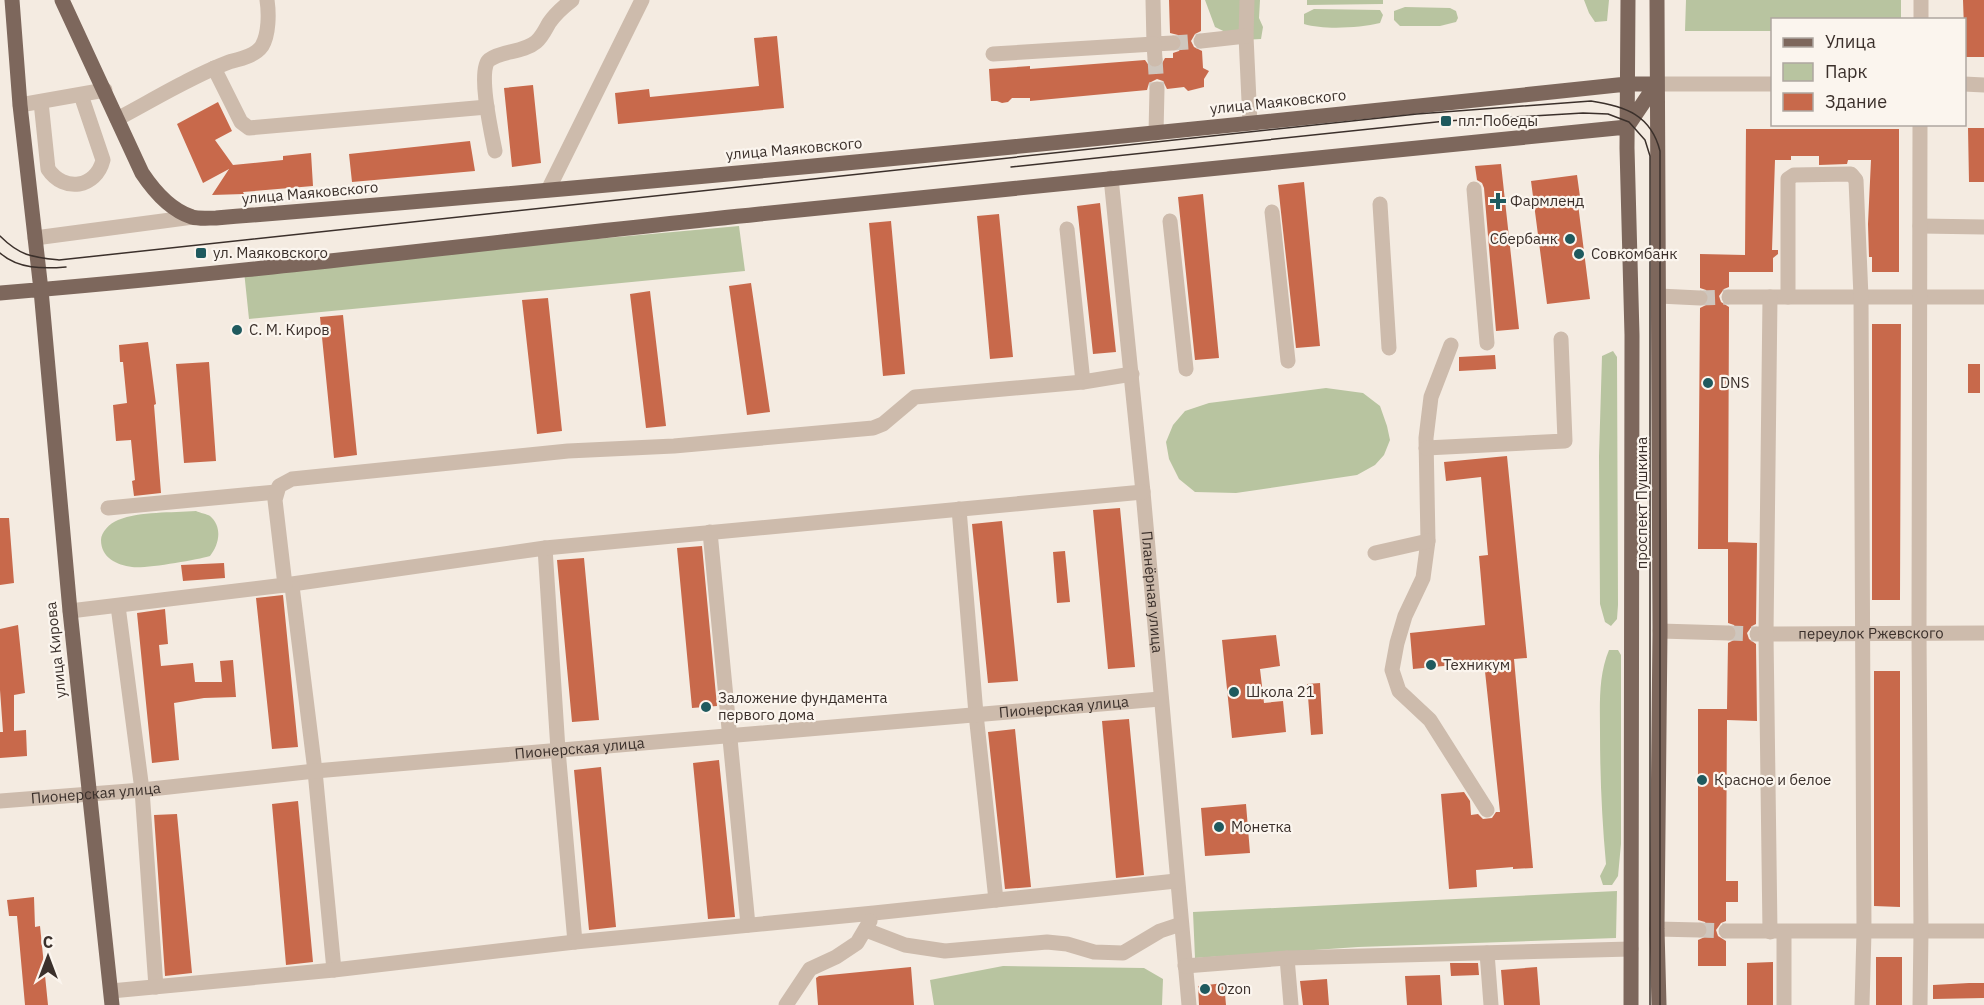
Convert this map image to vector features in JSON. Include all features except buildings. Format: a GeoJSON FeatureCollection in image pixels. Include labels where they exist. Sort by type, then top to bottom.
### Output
{"type":"FeatureCollection","features":[{"type":"Feature","properties":{"kind":"main road","name":"улица Кирова"},"geometry":{"type":"LineString","coordinates":[[12,0],[20,105],[41,290],[70,611],[112,998]]}},
{"type":"Feature","properties":{"kind":"main road","name":"улица Маяковского"},"geometry":{"type":"LineString","coordinates":[[62,0],[142,172],[154,192],[177,210],[193,217],[216,218],[548,190],[1156,133],[1627,84],[1656,84]]}},
{"type":"Feature","properties":{"kind":"main road","name":"проспект Пушкина"},"geometry":{"type":"LineString","coordinates":[[1628,0],[1627,127],[1632,335],[1631,1005]]}},
{"type":"Feature","properties":{"kind":"main road","name":"проспект Пушкина"},"geometry":{"type":"LineString","coordinates":[[1657,0],[1660,631],[1657,929],[1659,1005]]}},
{"type":"Feature","properties":{"kind":"main road"},"geometry":{"type":"LineString","coordinates":[[0,293],[1627,127],[1656,84]]}},
{"type":"Feature","properties":{"kind":"main road"},"geometry":{"type":"LineString","coordinates":[[0,287],[17,292]]}},
{"type":"Feature","properties":{"kind":"street"},"geometry":{"type":"LineString","coordinates":[[117,119],[214,68],[251,54],[261,47],[266,36],[267,0]]}},
{"type":"Feature","properties":{"kind":"street"},"geometry":{"type":"LineString","coordinates":[[495,151],[487,107],[484,70],[486,63],[529,47],[536,42],[561,9],[572,0]]}},
{"type":"Feature","properties":{"kind":"street"},"geometry":{"type":"LineString","coordinates":[[548,190],[642,0]]}},
{"type":"Feature","properties":{"kind":"street"},"geometry":{"type":"LineString","coordinates":[[1154,0],[1154,52]]}},
{"type":"Feature","properties":{"kind":"street"},"geometry":{"type":"LineString","coordinates":[[1247,0],[1246,36],[1250,123]]}},
{"type":"Feature","properties":{"kind":"street"},"geometry":{"type":"LineString","coordinates":[[1921,0],[1921,18]]}},
{"type":"Feature","properties":{"kind":"street"},"geometry":{"type":"LineString","coordinates":[[1201,41],[1246,36]]}},
{"type":"Feature","properties":{"kind":"street"},"geometry":{"type":"LineString","coordinates":[[993,54],[1154,52],[1173,43]]}},
{"type":"Feature","properties":{"kind":"street"},"geometry":{"type":"LineString","coordinates":[[214,68],[241,122],[249,128],[487,107]]}},
{"type":"Feature","properties":{"kind":"street","name":"улица Маяковского"},"geometry":{"type":"LineString","coordinates":[[1656,84],[1771,84]]}},
{"type":"Feature","properties":{"kind":"street"},"geometry":{"type":"LineString","coordinates":[[1966,84],[1984,85]]}},
{"type":"Feature","properties":{"kind":"street"},"geometry":{"type":"LineString","coordinates":[[1156,133],[1157,89]]}},
{"type":"Feature","properties":{"kind":"street"},"geometry":{"type":"LineString","coordinates":[[20,105],[105,90]]}},
{"type":"Feature","properties":{"kind":"street"},"geometry":{"type":"LineString","coordinates":[[41,102],[48,170],[62,182],[87,182],[95,177],[104,160],[81,95]]}},
{"type":"Feature","properties":{"kind":"street"},"geometry":{"type":"LineString","coordinates":[[1920,126],[1920,1005]]}},
{"type":"Feature","properties":{"kind":"street"},"geometry":{"type":"LineString","coordinates":[[1788,297],[1788,179],[1794,175],[1849,174],[1854,176],[1861,297],[1864,932],[1862,1005]]}},
{"type":"Feature","properties":{"kind":"street","name":"Планёрная улица"},"geometry":{"type":"LineString","coordinates":[[1111,178],[1132,374],[1189,1005]]}},
{"type":"Feature","properties":{"kind":"street"},"geometry":{"type":"LineString","coordinates":[[1474,189],[1487,343]]}},
{"type":"Feature","properties":{"kind":"street"},"geometry":{"type":"LineString","coordinates":[[1380,204],[1389,348]]}},
{"type":"Feature","properties":{"kind":"street"},"geometry":{"type":"LineString","coordinates":[[1272,212],[1288,361]]}},
{"type":"Feature","properties":{"kind":"street"},"geometry":{"type":"LineString","coordinates":[[35,238],[193,217]]}},
{"type":"Feature","properties":{"kind":"street"},"geometry":{"type":"LineString","coordinates":[[1170,221],[1186,369]]}},
{"type":"Feature","properties":{"kind":"street"},"geometry":{"type":"LineString","coordinates":[[1920,226],[1984,227]]}},
{"type":"Feature","properties":{"kind":"street"},"geometry":{"type":"LineString","coordinates":[[1067,229],[1083,382]]}},
{"type":"Feature","properties":{"kind":"street"},"geometry":{"type":"LineString","coordinates":[[1659,296],[1700,298]]}},
{"type":"Feature","properties":{"kind":"street"},"geometry":{"type":"LineString","coordinates":[[1729,297],[1984,297]]}},
{"type":"Feature","properties":{"kind":"street"},"geometry":{"type":"LineString","coordinates":[[1770,297],[1762,634],[1777,932],[1784,1005]]}},
{"type":"Feature","properties":{"kind":"street"},"geometry":{"type":"LineString","coordinates":[[1426,448],[1565,441],[1561,339]]}},
{"type":"Feature","properties":{"kind":"street"},"geometry":{"type":"LineString","coordinates":[[1451,345],[1431,398],[1426,448],[1428,541],[1423,578],[1405,615],[1392,670],[1399,691],[1430,720],[1487,810]]}},
{"type":"Feature","properties":{"kind":"street"},"geometry":{"type":"LineString","coordinates":[[334,970],[315,771],[276,492],[279,486],[292,480],[568,451],[674,446],[792,433],[873,428],[883,424],[910,400],[919,396],[1083,382],[1132,374]]}},
{"type":"Feature","properties":{"kind":"street"},"geometry":{"type":"LineString","coordinates":[[108,508],[276,492]]}},
{"type":"Feature","properties":{"kind":"street"},"geometry":{"type":"LineString","coordinates":[[70,611],[288,585],[545,548],[1143,492]]}},
{"type":"Feature","properties":{"kind":"street"},"geometry":{"type":"LineString","coordinates":[[959,509],[976,714],[996,900]]}},
{"type":"Feature","properties":{"kind":"street"},"geometry":{"type":"LineString","coordinates":[[710,532],[748,925]]}},
{"type":"Feature","properties":{"kind":"street"},"geometry":{"type":"LineString","coordinates":[[1375,553],[1428,541]]}},
{"type":"Feature","properties":{"kind":"street"},"geometry":{"type":"LineString","coordinates":[[545,548],[558,750],[575,942]]}},
{"type":"Feature","properties":{"kind":"street"},"geometry":{"type":"LineString","coordinates":[[118,606],[142,790],[156,987]]}},
{"type":"Feature","properties":{"kind":"street"},"geometry":{"type":"LineString","coordinates":[[1660,631],[1728,633]]}},
{"type":"Feature","properties":{"kind":"street","name":"переулок Ржевского"},"geometry":{"type":"LineString","coordinates":[[1762,634],[1984,633]]}},
{"type":"Feature","properties":{"kind":"street","name":"Пионерская улица"},"geometry":{"type":"LineString","coordinates":[[0,801],[142,790],[315,771],[1160,699]]}},
{"type":"Feature","properties":{"kind":"street"},"geometry":{"type":"LineString","coordinates":[[112,998],[156,987],[1176,881]]}},
{"type":"Feature","properties":{"kind":"street"},"geometry":{"type":"LineString","coordinates":[[786,1005],[810,969],[857,944],[874,913]]}},
{"type":"Feature","properties":{"kind":"street"},"geometry":{"type":"LineString","coordinates":[[866,930],[905,945],[945,951],[1047,942],[1066,944],[1094,952],[1123,953],[1160,931],[1181,924]]}},
{"type":"Feature","properties":{"kind":"street"},"geometry":{"type":"LineString","coordinates":[[1657,929],[1700,930]]}},
{"type":"Feature","properties":{"kind":"street"},"geometry":{"type":"LineString","coordinates":[[1726,931],[1984,931]]}},
{"type":"Feature","properties":{"kind":"street"},"geometry":{"type":"LineString","coordinates":[[1185,966],[1287,958],[1631,949]]}},
{"type":"Feature","properties":{"kind":"street"},"geometry":{"type":"LineString","coordinates":[[1487,953],[1491,1005]]}},
{"type":"Feature","properties":{"kind":"street"},"geometry":{"type":"LineString","coordinates":[[1287,958],[1291,1005]]}},
{"type":"Feature","properties":{"kind":"green space"},"geometry":{"type":"Polygon","coordinates":[[[1205,0],[1260,0],[1259,18],[1263,27],[1261,39],[1242,40],[1215,27],[1205,0]]]}},
{"type":"Feature","properties":{"kind":"green space"},"geometry":{"type":"Polygon","coordinates":[[[1307,0],[1383,0],[1383,4],[1307,5],[1307,0]]]}},
{"type":"Feature","properties":{"kind":"green space"},"geometry":{"type":"Polygon","coordinates":[[[1584,0],[1609,0],[1607,21],[1595,22],[1584,0]]]}},
{"type":"Feature","properties":{"kind":"green space"},"geometry":{"type":"Polygon","coordinates":[[[1686,0],[1901,0],[1901,18],[1771,18],[1771,31],[1685,31],[1686,0]]]}},
{"type":"Feature","properties":{"kind":"green space"},"geometry":{"type":"Polygon","coordinates":[[[1405,7],[1450,8],[1456,11],[1458,18],[1456,22],[1440,26],[1400,26],[1394,20],[1394,11],[1405,7]]]}},
{"type":"Feature","properties":{"kind":"green space"},"geometry":{"type":"Polygon","coordinates":[[[1314,9],[1380,10],[1383,15],[1380,23],[1362,26],[1331,28],[1304,24],[1304,14],[1314,9]]]}},
{"type":"Feature","properties":{"kind":"green space"},"geometry":{"type":"Polygon","coordinates":[[[739,226],[745,271],[249,319],[244,271],[739,226]]]}},
{"type":"Feature","properties":{"kind":"green space"},"geometry":{"type":"Polygon","coordinates":[[[1613,351],[1617,357],[1618,605],[1617,619],[1611,626],[1605,622],[1600,604],[1599,456],[1602,356],[1613,351]]]}},
{"type":"Feature","properties":{"kind":"green space"},"geometry":{"type":"Polygon","coordinates":[[[1326,388],[1363,393],[1380,406],[1390,440],[1384,455],[1375,465],[1357,475],[1236,493],[1195,492],[1179,479],[1169,459],[1166,442],[1173,425],[1185,411],[1209,403],[1326,388]]]}},
{"type":"Feature","properties":{"kind":"green space"},"geometry":{"type":"Polygon","coordinates":[[[196,511],[210,516],[217,525],[216,547],[210,556],[183,562],[132,567],[111,560],[104,552],[101,540],[104,531],[118,520],[146,514],[196,511]]]}},
{"type":"Feature","properties":{"kind":"green space"},"geometry":{"type":"Polygon","coordinates":[[[1609,650],[1618,650],[1621,655],[1621,844],[1618,876],[1612,885],[1603,885],[1600,876],[1606,864],[1602,815],[1600,702],[1601,681],[1609,650]]]}},
{"type":"Feature","properties":{"kind":"green space"},"geometry":{"type":"Polygon","coordinates":[[[1617,891],[1616,938],[1358,947],[1195,958],[1193,912],[1617,891]]]}},
{"type":"Feature","properties":{"kind":"green space"},"geometry":{"type":"Polygon","coordinates":[[[1003,966],[1144,968],[1163,979],[1162,1005],[934,1005],[930,980],[1003,966]]]}},
{"type":"Feature","properties":{"kind":"tunnel"},"geometry":{"type":"LineString","coordinates":[[1173,43],[1201,41]]}},
{"type":"Feature","properties":{"kind":"tunnel"},"geometry":{"type":"LineString","coordinates":[[1155,59],[1157,89]]}},
{"type":"Feature","properties":{"kind":"tunnel"},"geometry":{"type":"LineString","coordinates":[[1700,298],[1729,297]]}},
{"type":"Feature","properties":{"kind":"tunnel"},"geometry":{"type":"LineString","coordinates":[[1728,633],[1757,634]]}},
{"type":"Feature","properties":{"kind":"tunnel"},"geometry":{"type":"LineString","coordinates":[[1699,930],[1726,931]]}},
{"type":"Feature","properties":{"kind":"tram line"},"geometry":{"type":"LineString","coordinates":[[0,236],[20,252],[59,260],[1417,114],[1591,101],[1615,106],[1635,114],[1650,129],[1660,151],[1660,1005]]}},
{"type":"Feature","properties":{"kind":"tram line"},"geometry":{"type":"LineString","coordinates":[[1011,167],[1446,121],[1583,113],[1608,114],[1629,122],[1645,140],[1650,156],[1650,1005]]}},
{"type":"Feature","properties":{"kind":"tram line"},"geometry":{"type":"LineString","coordinates":[[0,253],[23,265],[40,268],[66,267]]}},
{"type":"Feature","properties":{"kind":"place","name":"пл. Победы"},"geometry":{"type":"Point","coordinates":[1446,121]}},
{"type":"Feature","properties":{"kind":"place","name":"Фармленд"},"geometry":{"type":"Point","coordinates":[1498,201]}},
{"type":"Feature","properties":{"kind":"place","name":"Сбербанк"},"geometry":{"type":"Point","coordinates":[1570,239]}},
{"type":"Feature","properties":{"kind":"place","name":"ул. Маяковского"},"geometry":{"type":"Point","coordinates":[201,253]}},
{"type":"Feature","properties":{"kind":"place","name":"Совкомбанк"},"geometry":{"type":"Point","coordinates":[1579,254]}},
{"type":"Feature","properties":{"kind":"place","name":"С. М. Киров"},"geometry":{"type":"Point","coordinates":[237,330]}},
{"type":"Feature","properties":{"kind":"place","name":"DNS"},"geometry":{"type":"Point","coordinates":[1708,383]}},
{"type":"Feature","properties":{"kind":"place","name":"Техникум"},"geometry":{"type":"Point","coordinates":[1431,665]}},
{"type":"Feature","properties":{"kind":"place","name":"Школа 21"},"geometry":{"type":"Point","coordinates":[1234,692]}},
{"type":"Feature","properties":{"kind":"place","name":"Заложение фундамента первого дома"},"geometry":{"type":"Point","coordinates":[706,707]}},
{"type":"Feature","properties":{"kind":"place","name":"Красное и белое"},"geometry":{"type":"Point","coordinates":[1702,780]}},
{"type":"Feature","properties":{"kind":"place","name":"Монетка"},"geometry":{"type":"Point","coordinates":[1219,827]}},
{"type":"Feature","properties":{"kind":"place","name":"Ozon"},"geometry":{"type":"Point","coordinates":[1205,989]}}]}
